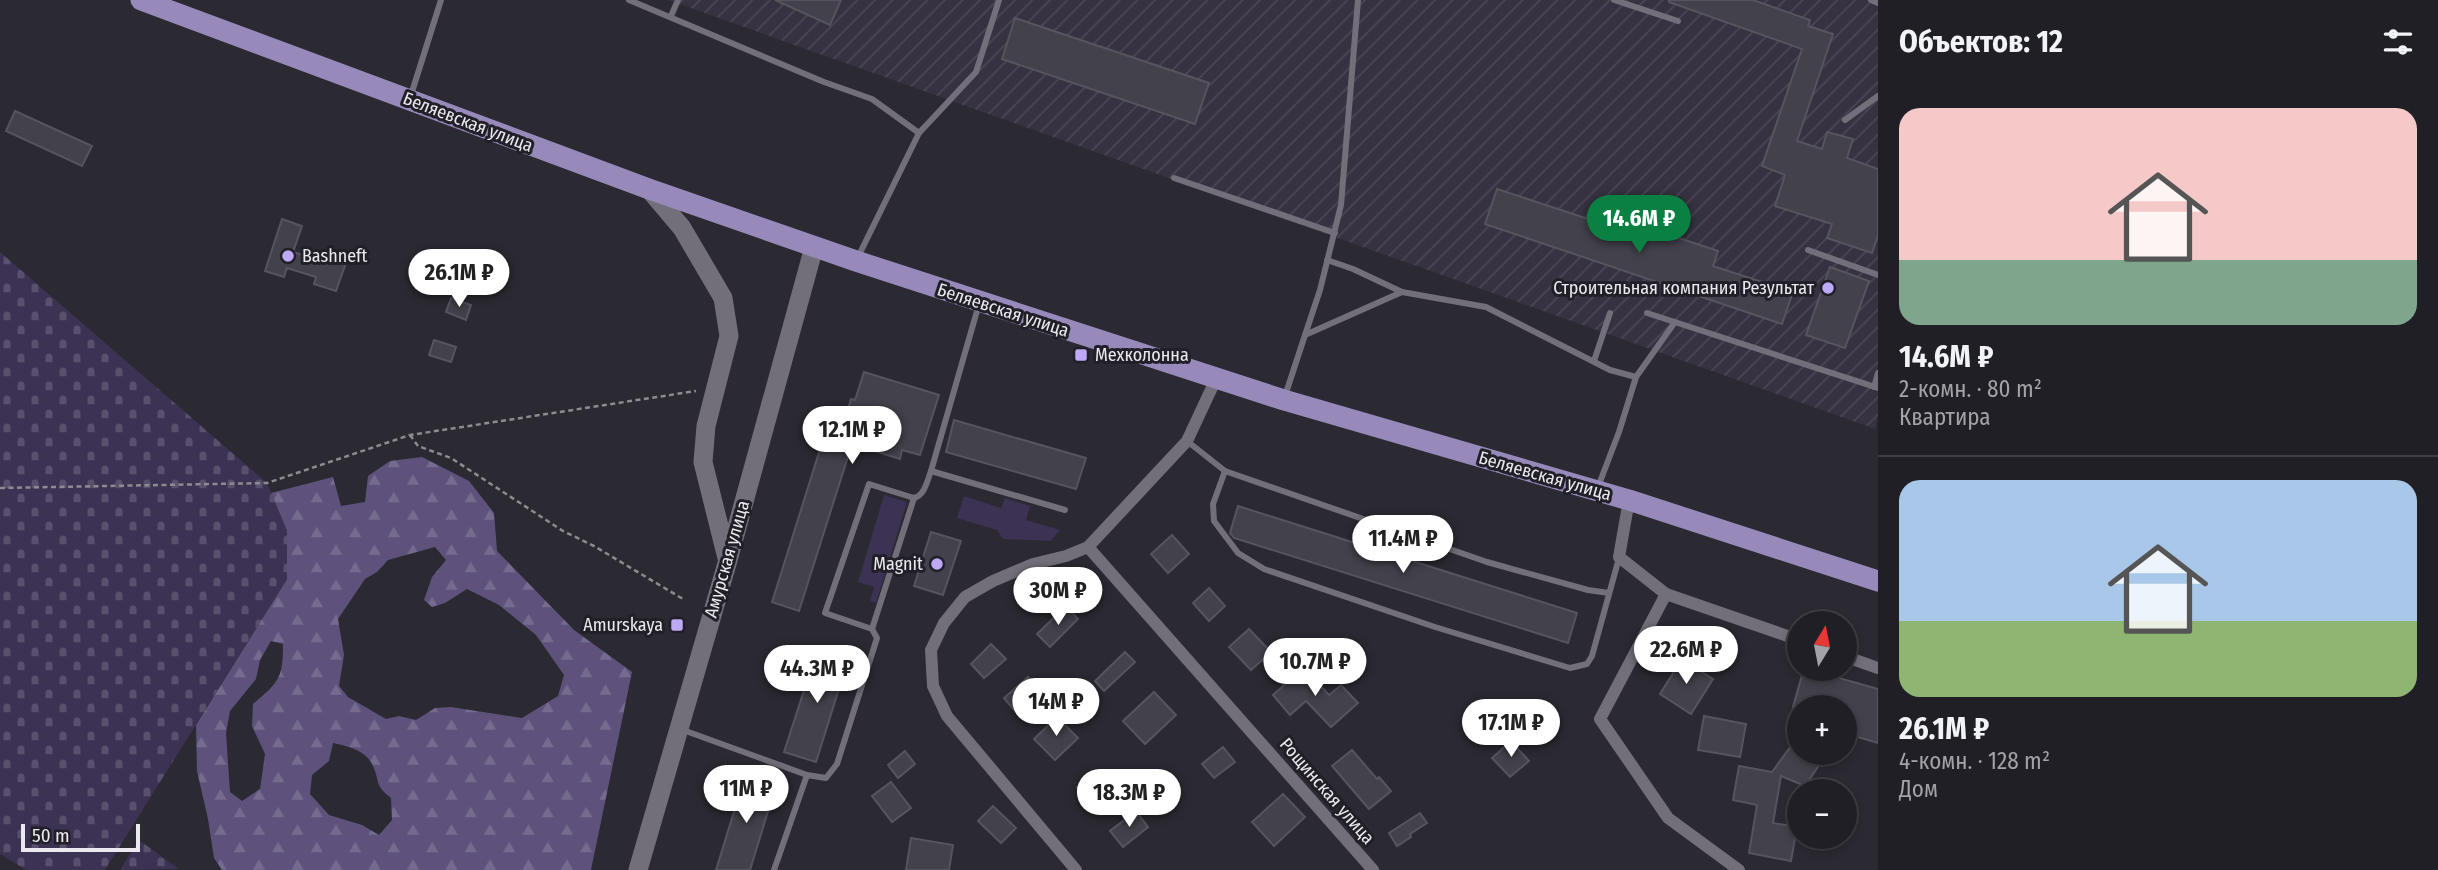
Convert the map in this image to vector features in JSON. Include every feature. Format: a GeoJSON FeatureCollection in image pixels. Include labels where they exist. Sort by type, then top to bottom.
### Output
{"type":"FeatureCollection","features":[{"type":"Feature","properties":{"kind":"main road","name":"Беляевская улица"},"geometry":{"type":"LineString","coordinates":[[141,0],[649,189],[814,247],[1216,379],[1629,500],[1878,581]]}},
{"type":"Feature","properties":{"kind":"street"},"geometry":{"type":"LineString","coordinates":[[649,189],[682,228],[723,298],[729,336],[706,426],[703,463],[728,561]]}},
{"type":"Feature","properties":{"kind":"street","name":"Амурская улица"},"geometry":{"type":"LineString","coordinates":[[638,870],[728,561],[814,247]]}},
{"type":"Feature","properties":{"kind":"street"},"geometry":{"type":"LineString","coordinates":[[1076,870],[947,716],[933,686],[931,650],[944,623],[965,597],[1032,564],[1066,556],[1088,547],[1186,441],[1216,379]]}},
{"type":"Feature","properties":{"kind":"street"},"geometry":{"type":"LineString","coordinates":[[1629,500],[1619,557],[1666,594],[1787,636]]}},
{"type":"Feature","properties":{"kind":"street","name":"Рощинская улица"},"geometry":{"type":"LineString","coordinates":[[1088,547],[1373,870]]}},
{"type":"Feature","properties":{"kind":"street"},"geometry":{"type":"LineString","coordinates":[[1666,594],[1601,719],[1668,818],[1739,870]]}},
{"type":"Feature","properties":{"kind":"street"},"geometry":{"type":"LineString","coordinates":[[1857,661],[1878,668]]}},
{"type":"Feature","properties":{"kind":"lane"},"geometry":{"type":"LineString","coordinates":[[409,100],[441,0]]}},
{"type":"Feature","properties":{"kind":"lane"},"geometry":{"type":"LineString","coordinates":[[629,0],[824,82],[872,99],[919,133]]}},
{"type":"Feature","properties":{"kind":"lane"},"geometry":{"type":"LineString","coordinates":[[671,16],[678,0]]}},
{"type":"Feature","properties":{"kind":"lane"},"geometry":{"type":"LineString","coordinates":[[856,261],[919,133],[976,72],[999,0]]}},
{"type":"Feature","properties":{"kind":"lane"},"geometry":{"type":"LineString","coordinates":[[1284,400],[1320,290],[1341,205],[1358,0]]}},
{"type":"Feature","properties":{"kind":"lane"},"geometry":{"type":"LineString","coordinates":[[1614,0],[1678,21]]}},
{"type":"Feature","properties":{"kind":"lane"},"geometry":{"type":"LineString","coordinates":[[1871,0],[1878,3]]}},
{"type":"Feature","properties":{"kind":"lane"},"geometry":{"type":"LineString","coordinates":[[1845,120],[1878,96]]}},
{"type":"Feature","properties":{"kind":"lane"},"geometry":{"type":"LineString","coordinates":[[1174,178],[1335,233]]}},
{"type":"Feature","properties":{"kind":"lane"},"geometry":{"type":"LineString","coordinates":[[1808,250],[1878,275]]}},
{"type":"Feature","properties":{"kind":"lane"},"geometry":{"type":"LineString","coordinates":[[1327,260],[1402,292],[1486,307],[1610,370],[1636,377]]}},
{"type":"Feature","properties":{"kind":"lane"},"geometry":{"type":"LineString","coordinates":[[1305,335],[1402,292]]}},
{"type":"Feature","properties":{"kind":"lane"},"geometry":{"type":"LineString","coordinates":[[678,729],[807,775],[826,778],[837,764],[877,638],[872,629],[825,613],[869,484],[914,498],[919,497],[923,491],[979,302]]}},
{"type":"Feature","properties":{"kind":"lane"},"geometry":{"type":"LineString","coordinates":[[1594,361],[1610,313]]}},
{"type":"Feature","properties":{"kind":"lane"},"geometry":{"type":"LineString","coordinates":[[1647,313],[1876,387],[1878,373]]}},
{"type":"Feature","properties":{"kind":"lane"},"geometry":{"type":"LineString","coordinates":[[1597,491],[1636,377],[1675,322]]}},
{"type":"Feature","properties":{"kind":"lane"},"geometry":{"type":"LineString","coordinates":[[1186,441],[1225,471],[1487,562],[1588,590],[1609,593]]}},
{"type":"Feature","properties":{"kind":"lane"},"geometry":{"type":"LineString","coordinates":[[931,471],[1065,510]]}},
{"type":"Feature","properties":{"kind":"lane"},"geometry":{"type":"LineString","coordinates":[[1225,471],[1213,504],[1214,521],[1238,553],[1264,569],[1435,627],[1570,668],[1587,664],[1592,656],[1619,557]]}},
{"type":"Feature","properties":{"kind":"lane"},"geometry":{"type":"LineString","coordinates":[[872,629],[914,498]]}},
{"type":"Feature","properties":{"kind":"lane"},"geometry":{"type":"LineString","coordinates":[[774,870],[807,775]]}},
{"type":"Feature","properties":{"kind":"path"},"geometry":{"type":"LineString","coordinates":[[0,488],[267,483],[410,435],[715,388]]}},
{"type":"Feature","properties":{"kind":"path"},"geometry":{"type":"LineString","coordinates":[[410,435],[418,446],[451,458],[563,531],[594,546],[683,599]]}},
{"type":"Feature","properties":{"kind":"shaded area"},"geometry":{"type":"Polygon","coordinates":[[[668,0],[1878,0],[1878,416],[1875,429],[668,0]]]}},
{"type":"Feature","properties":{"kind":"green space"},"geometry":{"type":"Polygon","coordinates":[[[0,252],[267,483],[287,531],[287,579],[105,870],[26,870],[0,854],[0,252]]]}},
{"type":"Feature","properties":{"kind":"green space"},"geometry":{"type":"Polygon","coordinates":[[[422,457],[469,481],[494,513],[497,551],[574,630],[632,672],[591,870],[222,870],[214,858],[197,771],[196,725],[287,579],[287,531],[271,493],[333,477],[341,506],[365,502],[368,476],[390,461],[422,457]],[[435,547],[388,560],[377,572],[365,579],[338,619],[344,655],[339,686],[348,697],[386,719],[399,716],[416,720],[435,708],[451,707],[522,718],[558,696],[564,675],[536,635],[499,605],[467,589],[445,603],[432,607],[424,600],[432,577],[446,560],[435,547]],[[271,641],[260,660],[256,679],[230,711],[226,733],[230,792],[242,801],[260,789],[265,754],[252,726],[253,704],[278,678],[283,644],[271,641]],[[333,743],[329,761],[312,775],[310,794],[329,815],[362,825],[379,835],[392,820],[391,798],[379,786],[369,759],[355,749],[333,743]]]}},
{"type":"Feature","properties":{"kind":"green space"},"geometry":{"type":"Polygon","coordinates":[[[884,495],[907,502],[876,603],[870,601],[874,587],[858,582],[884,495]]]}},
{"type":"Feature","properties":{"kind":"green space"},"geometry":{"type":"Polygon","coordinates":[[[964,496],[1001,508],[1005,498],[1030,506],[1026,520],[1060,530],[1051,541],[1003,539],[997,530],[957,518],[964,496]]]}},
{"type":"Feature","properties":{"kind":"green space"},"geometry":{"type":"Polygon","coordinates":[[[139,840],[179,869],[120,870],[139,840]]]}},
{"type":"Feature","properties":{"kind":"building"},"geometry":{"type":"Polygon","coordinates":[[[775,0],[841,0],[830,25],[775,0]]]}},
{"type":"Feature","properties":{"kind":"building"},"geometry":{"type":"Polygon","coordinates":[[[1669,0],[1753,0],[1810,20],[1808,26],[1833,34],[1797,141],[1822,149],[1827,132],[1853,139],[1847,158],[1878,169],[1878,235],[1872,253],[1827,238],[1832,224],[1775,206],[1785,175],[1762,166],[1802,49],[1669,0]]]}},
{"type":"Feature","properties":{"kind":"building"},"geometry":{"type":"Polygon","coordinates":[[[1015,18],[1209,83],[1195,124],[1002,59],[1015,18]]]}},
{"type":"Feature","properties":{"kind":"building"},"geometry":{"type":"Polygon","coordinates":[[[15,111],[92,146],[82,166],[6,131],[15,111]]]}},
{"type":"Feature","properties":{"kind":"building"},"geometry":{"type":"Polygon","coordinates":[[[1497,189],[1649,239],[1652,229],[1718,251],[1713,266],[1793,292],[1782,324],[1485,224],[1497,189]]]}},
{"type":"Feature","properties":{"kind":"building","name":"Bashneft"},"geometry":{"type":"Polygon","coordinates":[[[282,219],[302,226],[293,252],[322,261],[325,253],[347,260],[336,291],[314,284],[316,277],[287,268],[284,277],[265,271],[282,219]]]}},
{"type":"Feature","properties":{"kind":"building"},"geometry":{"type":"Polygon","coordinates":[[[1830,267],[1869,281],[1845,348],[1806,335],[1830,267]]]}},
{"type":"Feature","properties":{"kind":"building"},"geometry":{"type":"Polygon","coordinates":[[[451,298],[471,305],[466,320],[446,312],[451,298]]]}},
{"type":"Feature","properties":{"kind":"building"},"geometry":{"type":"Polygon","coordinates":[[[434,340],[456,347],[451,362],[429,355],[434,340]]]}},
{"type":"Feature","properties":{"kind":"building"},"geometry":{"type":"Polygon","coordinates":[[[864,372],[939,395],[920,455],[902,450],[900,459],[852,444],[799,611],[772,602],[827,427],[841,432],[851,399],[855,400],[864,372]]]}},
{"type":"Feature","properties":{"kind":"building"},"geometry":{"type":"Polygon","coordinates":[[[954,420],[1086,458],[1076,489],[946,452],[954,420]]]}},
{"type":"Feature","properties":{"kind":"building"},"geometry":{"type":"Polygon","coordinates":[[[1238,506],[1577,613],[1568,643],[1234,538],[1230,533],[1238,506]]]}},
{"type":"Feature","properties":{"kind":"building","name":"Magnit"},"geometry":{"type":"Polygon","coordinates":[[[931,532],[961,541],[943,595],[914,586],[931,532]]]}},
{"type":"Feature","properties":{"kind":"building"},"geometry":{"type":"Polygon","coordinates":[[[1172,535],[1189,554],[1168,573],[1151,554],[1172,535]]]}},
{"type":"Feature","properties":{"kind":"building"},"geometry":{"type":"Polygon","coordinates":[[[1209,588],[1225,606],[1209,621],[1193,603],[1209,588]]]}},
{"type":"Feature","properties":{"kind":"building"},"geometry":{"type":"Polygon","coordinates":[[[1066,606],[1078,619],[1050,647],[1037,634],[1066,606]]]}},
{"type":"Feature","properties":{"kind":"building"},"geometry":{"type":"Polygon","coordinates":[[[1249,629],[1271,652],[1251,670],[1229,647],[1249,629]]]}},
{"type":"Feature","properties":{"kind":"building"},"geometry":{"type":"Polygon","coordinates":[[[991,644],[1006,659],[984,678],[971,664],[991,644]]]}},
{"type":"Feature","properties":{"kind":"building"},"geometry":{"type":"Polygon","coordinates":[[[818,647],[849,657],[816,762],[784,752],[818,647]]]}},
{"type":"Feature","properties":{"kind":"building"},"geometry":{"type":"Polygon","coordinates":[[[1125,652],[1135,662],[1104,691],[1095,681],[1125,652]]]}},
{"type":"Feature","properties":{"kind":"building"},"geometry":{"type":"Polygon","coordinates":[[[1682,659],[1713,679],[1691,714],[1660,694],[1682,659]]]}},
{"type":"Feature","properties":{"kind":"building"},"geometry":{"type":"Polygon","coordinates":[[[1304,667],[1329,695],[1341,685],[1358,703],[1331,727],[1306,701],[1290,715],[1273,695],[1304,667]]]}},
{"type":"Feature","properties":{"kind":"building"},"geometry":{"type":"Polygon","coordinates":[[[1028,677],[1044,696],[1020,717],[1004,698],[1028,677]]]}},
{"type":"Feature","properties":{"kind":"building"},"geometry":{"type":"Polygon","coordinates":[[[1800,681],[1850,681],[1878,689],[1878,743],[1857,737],[1857,695],[1796,695],[1800,681]]]}},
{"type":"Feature","properties":{"kind":"building"},"geometry":{"type":"Polygon","coordinates":[[[1154,692],[1176,715],[1145,744],[1123,721],[1154,692]]]}},
{"type":"Feature","properties":{"kind":"building"},"geometry":{"type":"Polygon","coordinates":[[[1704,716],[1746,724],[1740,757],[1698,750],[1704,716]]]}},
{"type":"Feature","properties":{"kind":"building"},"geometry":{"type":"Polygon","coordinates":[[[1057,717],[1078,738],[1055,760],[1034,739],[1057,717]]]}},
{"type":"Feature","properties":{"kind":"building"},"geometry":{"type":"Polygon","coordinates":[[[1511,741],[1529,761],[1510,777],[1492,758],[1511,741]]]}},
{"type":"Feature","properties":{"kind":"building"},"geometry":{"type":"Polygon","coordinates":[[[1223,747],[1235,762],[1214,778],[1202,764],[1223,747]]]}},
{"type":"Feature","properties":{"kind":"building"},"geometry":{"type":"Polygon","coordinates":[[[1352,750],[1391,791],[1369,809],[1332,766],[1352,750]]]}},
{"type":"Feature","properties":{"kind":"building"},"geometry":{"type":"Polygon","coordinates":[[[905,751],[915,764],[898,778],[888,765],[905,751]]]}},
{"type":"Feature","properties":{"kind":"building"},"geometry":{"type":"Polygon","coordinates":[[[1787,751],[1787,765],[1819,765],[1810,779],[1788,779],[1781,776],[1773,823],[1787,825],[1787,849],[1793,849],[1791,861],[1749,853],[1757,805],[1733,800],[1739,766],[1772,772],[1787,751]]]}},
{"type":"Feature","properties":{"kind":"building"},"geometry":{"type":"Polygon","coordinates":[[[1099,770],[1115,790],[1093,808],[1077,787],[1099,770]]]}},
{"type":"Feature","properties":{"kind":"building"},"geometry":{"type":"Polygon","coordinates":[[[745,776],[776,785],[750,870],[716,870],[745,776]]]}},
{"type":"Feature","properties":{"kind":"building"},"geometry":{"type":"Polygon","coordinates":[[[891,782],[911,808],[892,822],[872,796],[891,782]]]}},
{"type":"Feature","properties":{"kind":"building"},"geometry":{"type":"Polygon","coordinates":[[[1283,794],[1305,817],[1274,846],[1252,822],[1283,794]]]}},
{"type":"Feature","properties":{"kind":"building"},"geometry":{"type":"Polygon","coordinates":[[[993,806],[1016,828],[1001,843],[978,821],[993,806]]]}},
{"type":"Feature","properties":{"kind":"building"},"geometry":{"type":"Polygon","coordinates":[[[1136,811],[1148,827],[1123,847],[1110,831],[1136,811]]]}},
{"type":"Feature","properties":{"kind":"building"},"geometry":{"type":"Polygon","coordinates":[[[1420,813],[1427,823],[1397,846],[1389,833],[1420,813]]]}},
{"type":"Feature","properties":{"kind":"building"},"geometry":{"type":"Polygon","coordinates":[[[911,838],[953,845],[949,870],[906,870],[911,838]]]}},
{"type":"Feature","properties":{"kind":"place","name":"Bashneft"},"geometry":{"type":"Point","coordinates":[288,256]}},
{"type":"Feature","properties":{"kind":"place","name":"Строительная компания Результат"},"geometry":{"type":"Point","coordinates":[1828,288]}},
{"type":"Feature","properties":{"kind":"place","name":"Мехколонна"},"geometry":{"type":"Point","coordinates":[1081,355]}},
{"type":"Feature","properties":{"kind":"place","name":"Magnit"},"geometry":{"type":"Point","coordinates":[937,564]}},
{"type":"Feature","properties":{"kind":"place","name":"Amurskaya"},"geometry":{"type":"Point","coordinates":[677,625]}}]}
